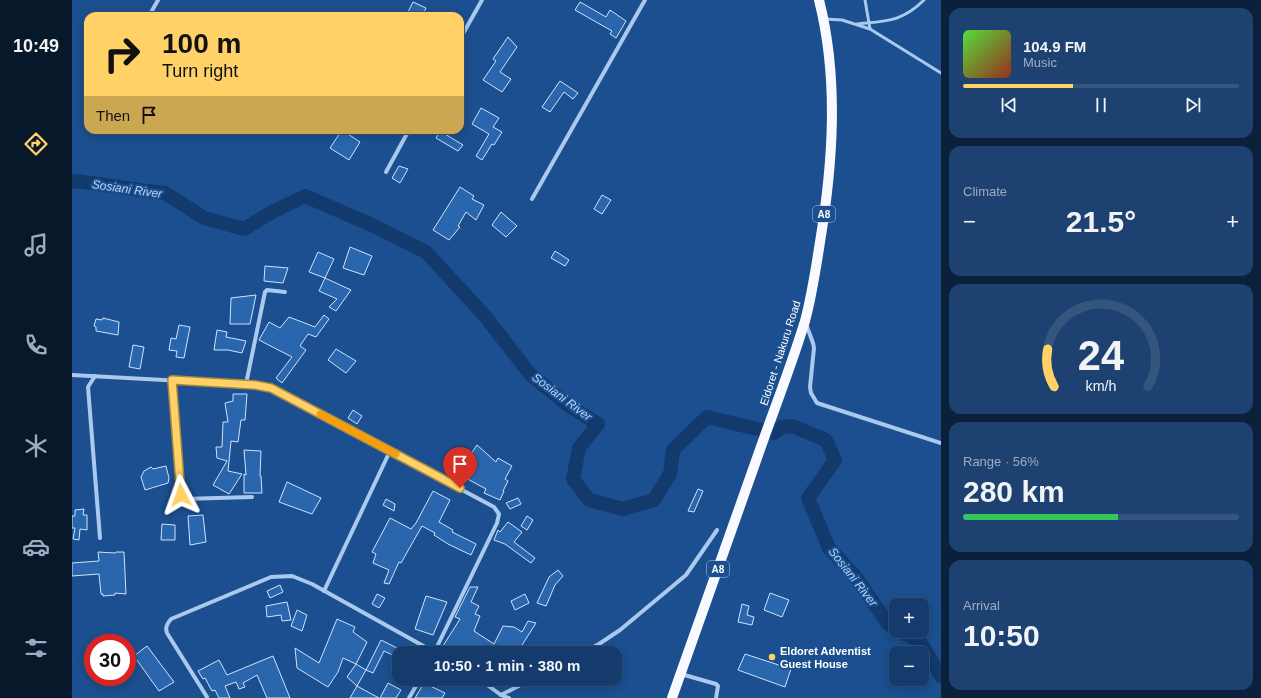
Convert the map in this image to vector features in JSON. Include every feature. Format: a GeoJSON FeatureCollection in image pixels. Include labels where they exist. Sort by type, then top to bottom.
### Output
{"type":"FeatureCollection","features":[{"type":"Feature","properties":{"kind":"highway","name":"Eldoret - Nakuru Road"},"geometry":{"type":"LineString","coordinates":[[672,698],[805,320],[815,275],[825,209],[832,109],[830,71],[824,19],[818,1]]}},
{"type":"Feature","properties":{"kind":"street"},"geometry":{"type":"LineString","coordinates":[[152,12],[158,0]]}},
{"type":"Feature","properties":{"kind":"street"},"geometry":{"type":"LineString","coordinates":[[464,32],[482,0]]}},
{"type":"Feature","properties":{"kind":"street"},"geometry":{"type":"LineString","coordinates":[[532,199],[645,0]]}},
{"type":"Feature","properties":{"kind":"street"},"geometry":{"type":"LineString","coordinates":[[386,172],[408,134]]}},
{"type":"Feature","properties":{"kind":"street"},"geometry":{"type":"LineString","coordinates":[[246,384],[265,292],[267,290],[285,292]]}},
{"type":"Feature","properties":{"kind":"street"},"geometry":{"type":"LineString","coordinates":[[805,320],[814,343],[810,387],[811,393],[817,402],[941,443]]}},
{"type":"Feature","properties":{"kind":"street"},"geometry":{"type":"LineString","coordinates":[[72,375],[246,384],[271,388],[494,507],[499,514],[497,523],[438,646]]}},
{"type":"Feature","properties":{"kind":"street"},"geometry":{"type":"LineString","coordinates":[[96,376],[88,387],[100,538]]}},
{"type":"Feature","properties":{"kind":"street"},"geometry":{"type":"LineString","coordinates":[[172,380],[181,495],[183,498],[252,497]]}},
{"type":"Feature","properties":{"kind":"street"},"geometry":{"type":"LineString","coordinates":[[324,591],[390,451]]}},
{"type":"Feature","properties":{"kind":"street"},"geometry":{"type":"LineString","coordinates":[[595,646],[620,630],[686,575],[717,530]]}},
{"type":"Feature","properties":{"kind":"street"},"geometry":{"type":"LineString","coordinates":[[207,697],[167,633],[167,623],[171,619],[271,577],[292,576],[312,584],[422,646]]}},
{"type":"Feature","properties":{"kind":"street"},"geometry":{"type":"LineString","coordinates":[[681,674],[716,684],[718,686],[716,698]]}},
{"type":"Feature","properties":{"kind":"street"},"geometry":{"type":"LineString","coordinates":[[409,698],[416,686]]}},
{"type":"Feature","properties":{"kind":"street"},"geometry":{"type":"LineString","coordinates":[[489,686],[508,698]]}},
{"type":"Feature","properties":{"kind":"street"},"geometry":{"type":"LineString","coordinates":[[501,695],[518,686]]}},
{"type":"Feature","properties":{"kind":"lane"},"geometry":{"type":"LineString","coordinates":[[865,0],[870,29]]}},
{"type":"Feature","properties":{"kind":"lane"},"geometry":{"type":"LineString","coordinates":[[855,24],[893,20],[905,15],[924,0]]}},
{"type":"Feature","properties":{"kind":"lane"},"geometry":{"type":"LineString","coordinates":[[824,19],[842,20],[870,29],[941,73]]}},
{"type":"Feature","properties":{"kind":"building"},"geometry":{"type":"Polygon","coordinates":[[[413,2],[426,8],[424,12],[408,12],[413,2]]]}},
{"type":"Feature","properties":{"kind":"building"},"geometry":{"type":"Polygon","coordinates":[[[580,2],[606,17],[610,10],[626,21],[616,38],[610,34],[612,31],[575,10],[580,2]]]}},
{"type":"Feature","properties":{"kind":"building"},"geometry":{"type":"Polygon","coordinates":[[[508,37],[517,47],[500,72],[511,79],[502,92],[483,80],[496,61],[493,59],[508,37]]]}},
{"type":"Feature","properties":{"kind":"building"},"geometry":{"type":"Polygon","coordinates":[[[560,81],[578,93],[573,99],[564,92],[550,112],[542,107],[560,81]]]}},
{"type":"Feature","properties":{"kind":"building"},"geometry":{"type":"Polygon","coordinates":[[[481,108],[499,118],[493,127],[502,132],[482,160],[476,156],[489,134],[472,124],[481,108]]]}},
{"type":"Feature","properties":{"kind":"building"},"geometry":{"type":"Polygon","coordinates":[[[339,134],[348,134],[360,142],[349,160],[330,148],[339,134]]]}},
{"type":"Feature","properties":{"kind":"building"},"geometry":{"type":"Polygon","coordinates":[[[438,134],[445,134],[463,145],[458,151],[436,138],[438,134]]]}},
{"type":"Feature","properties":{"kind":"building"},"geometry":{"type":"Polygon","coordinates":[[[399,166],[408,169],[400,183],[392,178],[399,166]]]}},
{"type":"Feature","properties":{"kind":"building"},"geometry":{"type":"Polygon","coordinates":[[[460,187],[474,196],[472,199],[484,205],[476,220],[466,212],[458,226],[460,227],[449,240],[433,230],[460,187]]]}},
{"type":"Feature","properties":{"kind":"building"},"geometry":{"type":"Polygon","coordinates":[[[602,195],[611,200],[602,214],[594,209],[602,195]]]}},
{"type":"Feature","properties":{"kind":"building"},"geometry":{"type":"Polygon","coordinates":[[[501,212],[517,226],[506,237],[492,225],[501,212]]]}},
{"type":"Feature","properties":{"kind":"building"},"geometry":{"type":"Polygon","coordinates":[[[350,247],[372,256],[364,275],[343,268],[350,247]]]}},
{"type":"Feature","properties":{"kind":"building"},"geometry":{"type":"Polygon","coordinates":[[[555,251],[569,260],[565,266],[551,258],[555,251]]]}},
{"type":"Feature","properties":{"kind":"building"},"geometry":{"type":"Polygon","coordinates":[[[318,252],[334,259],[325,278],[309,272],[318,252]]]}},
{"type":"Feature","properties":{"kind":"building"},"geometry":{"type":"Polygon","coordinates":[[[265,266],[288,268],[283,283],[264,281],[265,266]]]}},
{"type":"Feature","properties":{"kind":"building"},"geometry":{"type":"Polygon","coordinates":[[[325,278],[351,290],[336,311],[329,307],[337,299],[319,291],[325,278]]]}},
{"type":"Feature","properties":{"kind":"building"},"geometry":{"type":"Polygon","coordinates":[[[256,295],[250,324],[230,324],[231,298],[256,295]]]}},
{"type":"Feature","properties":{"kind":"building"},"geometry":{"type":"Polygon","coordinates":[[[324,315],[329,319],[316,337],[308,334],[300,346],[306,350],[282,383],[276,378],[292,357],[259,340],[269,322],[280,328],[289,317],[315,327],[324,315]]]}},
{"type":"Feature","properties":{"kind":"building"},"geometry":{"type":"Polygon","coordinates":[[[103,318],[119,322],[118,335],[96,331],[96,327],[94,326],[96,319],[102,320],[103,318]]]}},
{"type":"Feature","properties":{"kind":"building"},"geometry":{"type":"Polygon","coordinates":[[[179,325],[190,327],[184,358],[176,357],[177,351],[169,350],[171,338],[176,339],[179,325]]]}},
{"type":"Feature","properties":{"kind":"building"},"geometry":{"type":"Polygon","coordinates":[[[217,330],[227,332],[226,337],[246,341],[242,353],[228,350],[214,350],[217,330]]]}},
{"type":"Feature","properties":{"kind":"building"},"geometry":{"type":"Polygon","coordinates":[[[133,345],[144,347],[140,369],[129,367],[133,345]]]}},
{"type":"Feature","properties":{"kind":"building"},"geometry":{"type":"Polygon","coordinates":[[[336,349],[356,361],[346,373],[328,360],[336,349]]]}},
{"type":"Feature","properties":{"kind":"building"},"geometry":{"type":"Polygon","coordinates":[[[233,394],[247,394],[245,420],[241,420],[238,442],[231,441],[228,471],[242,474],[229,494],[213,485],[227,461],[217,458],[216,447],[222,447],[223,422],[228,422],[225,403],[233,401],[233,394]]]}},
{"type":"Feature","properties":{"kind":"building"},"geometry":{"type":"Polygon","coordinates":[[[353,410],[362,416],[357,424],[348,418],[353,410]]]}},
{"type":"Feature","properties":{"kind":"building"},"geometry":{"type":"Polygon","coordinates":[[[477,445],[496,462],[498,458],[512,466],[505,479],[508,481],[500,500],[484,493],[486,489],[451,470],[459,456],[467,460],[477,445]]]}},
{"type":"Feature","properties":{"kind":"building"},"geometry":{"type":"Polygon","coordinates":[[[244,450],[261,451],[260,476],[262,493],[244,493],[244,474],[246,475],[244,450]]]}},
{"type":"Feature","properties":{"kind":"building"},"geometry":{"type":"Polygon","coordinates":[[[166,466],[169,478],[168,483],[145,490],[141,477],[144,471],[151,467],[153,469],[166,466]]]}},
{"type":"Feature","properties":{"kind":"building"},"geometry":{"type":"Polygon","coordinates":[[[287,482],[321,498],[312,514],[279,502],[287,482]]]}},
{"type":"Feature","properties":{"kind":"building"},"geometry":{"type":"Polygon","coordinates":[[[698,489],[703,491],[694,512],[688,511],[698,489]]]}},
{"type":"Feature","properties":{"kind":"building"},"geometry":{"type":"Polygon","coordinates":[[[433,491],[450,500],[439,522],[453,530],[452,532],[476,544],[471,555],[448,544],[434,535],[435,533],[422,526],[401,563],[399,562],[389,584],[384,583],[389,570],[373,563],[376,554],[372,552],[390,518],[411,529],[416,523],[433,491]]]}},
{"type":"Feature","properties":{"kind":"building"},"geometry":{"type":"Polygon","coordinates":[[[518,498],[521,504],[510,509],[506,503],[518,498]]]}},
{"type":"Feature","properties":{"kind":"building"},"geometry":{"type":"Polygon","coordinates":[[[386,499],[395,504],[394,511],[383,505],[386,499]]]}},
{"type":"Feature","properties":{"kind":"building"},"geometry":{"type":"Polygon","coordinates":[[[84,509],[83,515],[87,515],[87,530],[80,529],[79,540],[73,539],[75,528],[72,528],[72,516],[75,516],[75,510],[84,509]]]}},
{"type":"Feature","properties":{"kind":"building"},"geometry":{"type":"Polygon","coordinates":[[[203,515],[206,542],[190,545],[188,516],[203,515]]]}},
{"type":"Feature","properties":{"kind":"building"},"geometry":{"type":"Polygon","coordinates":[[[527,516],[533,520],[527,530],[521,526],[527,516]]]}},
{"type":"Feature","properties":{"kind":"building"},"geometry":{"type":"Polygon","coordinates":[[[508,522],[522,532],[514,542],[535,558],[531,563],[505,544],[494,540],[498,530],[500,532],[508,522]]]}},
{"type":"Feature","properties":{"kind":"building"},"geometry":{"type":"Polygon","coordinates":[[[162,524],[175,525],[175,540],[161,540],[162,524]]]}},
{"type":"Feature","properties":{"kind":"building"},"geometry":{"type":"Polygon","coordinates":[[[98,552],[124,552],[126,594],[115,593],[115,595],[103,596],[103,594],[101,594],[99,574],[72,576],[72,563],[99,561],[98,552]]]}},
{"type":"Feature","properties":{"kind":"building"},"geometry":{"type":"Polygon","coordinates":[[[558,570],[563,576],[555,585],[546,606],[537,603],[549,577],[558,570]]]}},
{"type":"Feature","properties":{"kind":"building"},"geometry":{"type":"Polygon","coordinates":[[[280,585],[283,592],[270,598],[267,591],[280,585]]]}},
{"type":"Feature","properties":{"kind":"building"},"geometry":{"type":"Polygon","coordinates":[[[470,587],[478,587],[471,602],[479,606],[475,614],[480,616],[474,631],[494,644],[503,626],[514,627],[522,632],[528,621],[536,623],[521,646],[443,646],[460,619],[455,617],[470,587]]]}},
{"type":"Feature","properties":{"kind":"building"},"geometry":{"type":"Polygon","coordinates":[[[770,593],[789,600],[782,617],[764,610],[770,593]]]}},
{"type":"Feature","properties":{"kind":"building"},"geometry":{"type":"Polygon","coordinates":[[[377,594],[385,598],[379,608],[372,604],[377,594]]]}},
{"type":"Feature","properties":{"kind":"building"},"geometry":{"type":"Polygon","coordinates":[[[525,594],[529,603],[515,610],[511,601],[525,594]]]}},
{"type":"Feature","properties":{"kind":"building"},"geometry":{"type":"Polygon","coordinates":[[[426,596],[447,602],[433,635],[415,629],[426,596]]]}},
{"type":"Feature","properties":{"kind":"building"},"geometry":{"type":"Polygon","coordinates":[[[287,602],[291,620],[282,621],[281,615],[267,617],[266,606],[287,602]]]}},
{"type":"Feature","properties":{"kind":"building"},"geometry":{"type":"Polygon","coordinates":[[[742,604],[749,606],[747,615],[754,617],[752,625],[738,622],[742,604]]]}},
{"type":"Feature","properties":{"kind":"building"},"geometry":{"type":"Polygon","coordinates":[[[297,610],[307,615],[302,631],[291,626],[297,610]]]}},
{"type":"Feature","properties":{"kind":"building"},"geometry":{"type":"Polygon","coordinates":[[[337,619],[355,627],[353,632],[367,642],[356,664],[343,658],[338,672],[328,687],[297,668],[295,648],[319,663],[337,619]]]}},
{"type":"Feature","properties":{"kind":"building"},"geometry":{"type":"Polygon","coordinates":[[[381,640],[393,646],[392,655],[384,651],[373,673],[366,670],[381,640]]]}},
{"type":"Feature","properties":{"kind":"building"},"geometry":{"type":"Polygon","coordinates":[[[147,646],[174,682],[159,691],[136,659],[136,654],[147,646]]]}},
{"type":"Feature","properties":{"kind":"building"},"geometry":{"type":"Polygon","coordinates":[[[745,654],[791,669],[785,687],[738,670],[745,654]]]}},
{"type":"Feature","properties":{"kind":"building"},"geometry":{"type":"Polygon","coordinates":[[[273,656],[290,698],[267,698],[257,675],[243,683],[245,687],[239,689],[236,682],[225,686],[230,698],[219,698],[215,690],[212,691],[205,678],[203,679],[198,671],[219,660],[227,675],[273,656]]]}},
{"type":"Feature","properties":{"kind":"building"},"geometry":{"type":"Polygon","coordinates":[[[356,664],[366,670],[357,686],[347,677],[356,664]]]}},
{"type":"Feature","properties":{"kind":"building"},"geometry":{"type":"Polygon","coordinates":[[[388,683],[401,690],[396,698],[380,698],[388,683]]]}},
{"type":"Feature","properties":{"kind":"building"},"geometry":{"type":"Polygon","coordinates":[[[357,686],[379,698],[350,698],[357,686]]]}},
{"type":"Feature","properties":{"kind":"building"},"geometry":{"type":"Polygon","coordinates":[[[422,686],[430,686],[445,693],[442,698],[415,698],[422,686]]]}},
{"type":"Feature","properties":{"kind":"waterway","name":"Sosiani River"},"geometry":{"type":"LineString","coordinates":[[72,182],[77,181],[165,193],[204,218],[244,229],[272,212],[305,196],[374,226],[426,252],[485,316],[530,374],[568,405],[598,424],[579,448],[573,479],[589,500],[623,509],[654,500],[670,474],[673,450],[707,417],[774,433],[782,427],[792,426],[826,440],[835,460],[808,498],[829,548],[855,576],[889,625]]}},
{"type":"Feature","properties":{"kind":"waterway","name":"Sosiani River"},"geometry":{"type":"LineString","coordinates":[[913,638],[920,642],[941,676]]}},
{"type":"Feature","properties":{"kind":"slow traffic"},"geometry":{"type":"LineString","coordinates":[[320,414],[396,454]]}},
{"type":"Feature","properties":{"kind":"place","name":"Eldoret Adventist Guest House"},"geometry":{"type":"Point","coordinates":[772,657]}},
{"type":"Feature","properties":{"kind":"route"},"geometry":{"type":"LineString","coordinates":[[181,495],[172,380],[255,385],[271,388],[460,488]]}}]}
